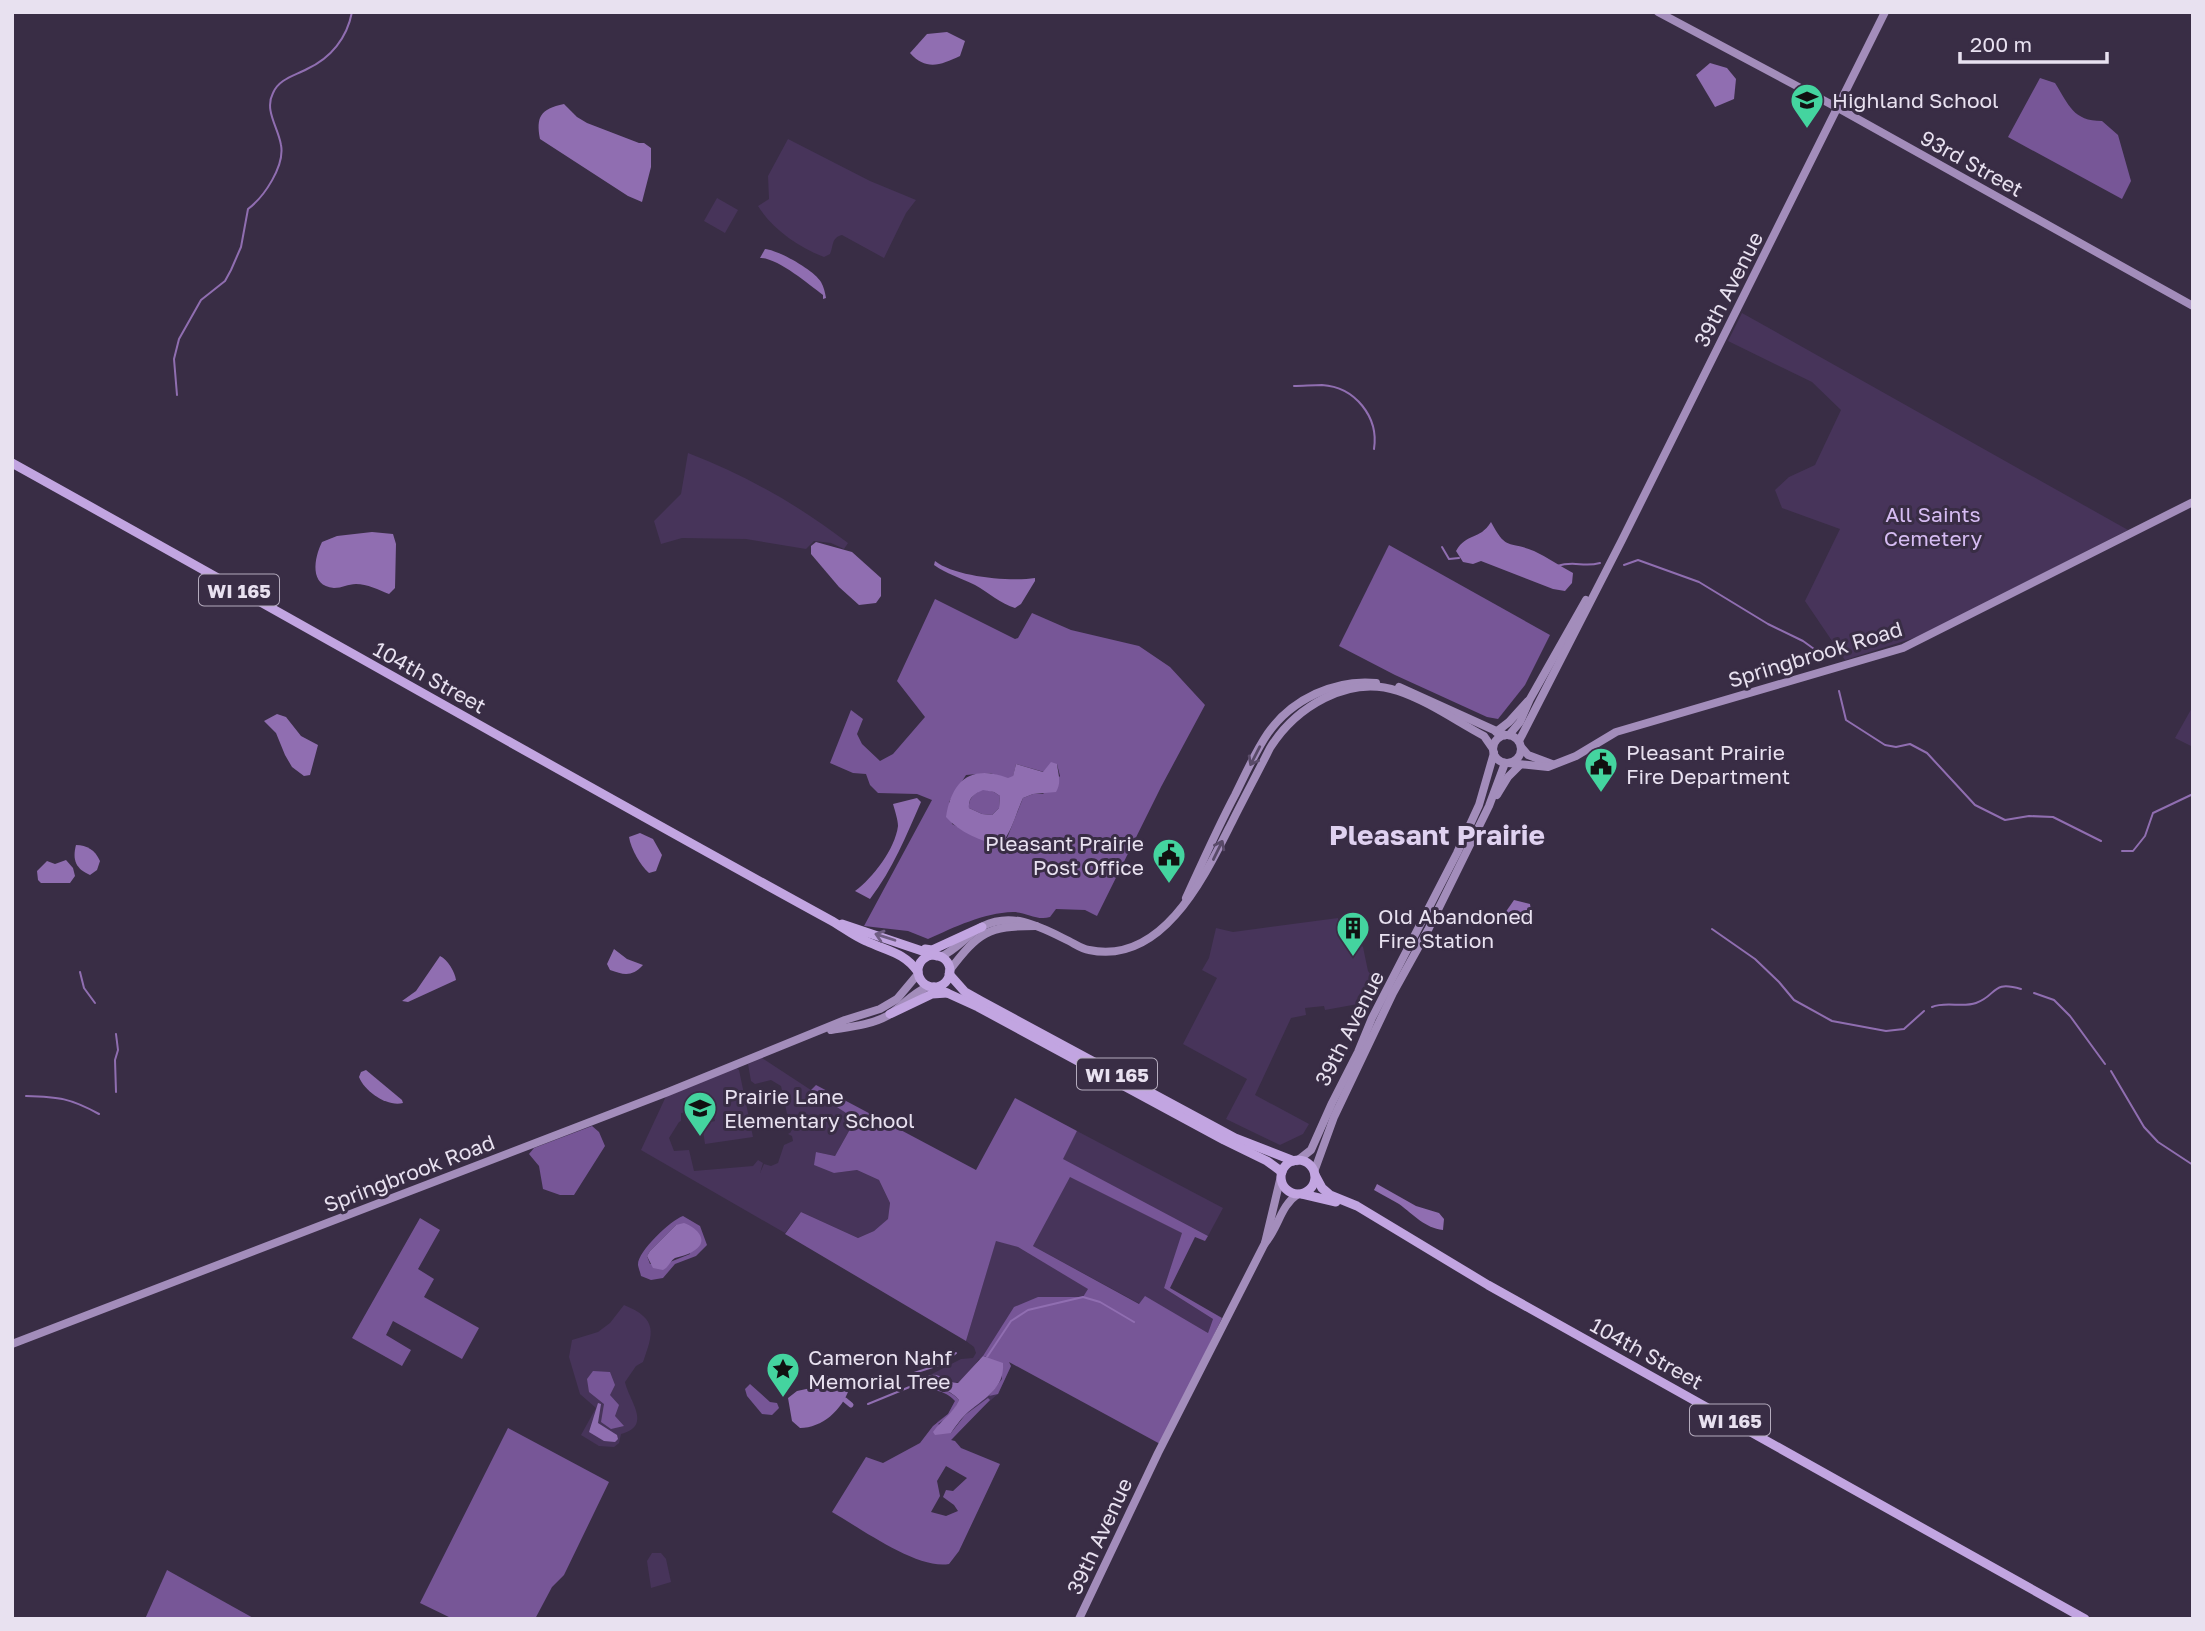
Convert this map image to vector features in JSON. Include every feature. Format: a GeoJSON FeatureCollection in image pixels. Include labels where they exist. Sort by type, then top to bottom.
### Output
{"type":"FeatureCollection","features":[{"type":"Feature","properties":{"kind":"main road","name":"104th Street"},"geometry":{"type":"LineString","coordinates":[[12,463],[832,920],[865,941],[907,958],[918,973]]}},
{"type":"Feature","properties":{"kind":"main road","name":"104th Street"},"geometry":{"type":"LineString","coordinates":[[832,920],[938,956]]}},
{"type":"Feature","properties":{"kind":"main road"},"geometry":{"type":"LineString","coordinates":[[922,949],[932,950],[982,927]]}},
{"type":"Feature","properties":{"kind":"main road"},"geometry":{"type":"LineString","coordinates":[[918,973],[926,957],[938,956]]}},
{"type":"Feature","properties":{"kind":"main road","name":"WI 165"},"geometry":{"type":"LineString","coordinates":[[938,956],[946,962],[949,972],[965,992],[1235,1138],[1308,1164],[1314,1174]]}},
{"type":"Feature","properties":{"kind":"main road"},"geometry":{"type":"LineString","coordinates":[[932,987],[944,983],[949,972]]}},
{"type":"Feature","properties":{"kind":"main road","name":"WI 165"},"geometry":{"type":"LineString","coordinates":[[918,973],[922,982],[978,1007],[1267,1161],[1282,1174],[1284,1186],[1300,1194]]}},
{"type":"Feature","properties":{"kind":"main road"},"geometry":{"type":"LineString","coordinates":[[890,1014],[932,995],[947,993]]}},
{"type":"Feature","properties":{"kind":"main road"},"geometry":{"type":"LineString","coordinates":[[1282,1174],[1289,1163],[1296,1161]]}},
{"type":"Feature","properties":{"kind":"main road","name":"104th Street"},"geometry":{"type":"LineString","coordinates":[[1314,1174],[1322,1188],[1331,1195],[1357,1206],[2085,1619]]}},
{"type":"Feature","properties":{"kind":"main road"},"geometry":{"type":"LineString","coordinates":[[1300,1194],[1313,1185],[1314,1174]]}},
{"type":"Feature","properties":{"kind":"main road","name":"104th Street"},"geometry":{"type":"LineString","coordinates":[[1300,1194],[1334,1201],[1376,1219]]}},
{"type":"Feature","properties":{"kind":"street","name":"93rd Street"},"geometry":{"type":"LineString","coordinates":[[1658,12],[1838,108],[2193,306]]}},
{"type":"Feature","properties":{"kind":"street","name":"39th Avenue"},"geometry":{"type":"LineString","coordinates":[[1520,744],[1885,12]]}},
{"type":"Feature","properties":{"kind":"street","name":"Springbrook Road"},"geometry":{"type":"LineString","coordinates":[[1507,763],[1548,767],[1576,756],[1600,739],[1616,732],[1903,649],[2193,502]]}},
{"type":"Feature","properties":{"kind":"street","name":"39th Avenue"},"geometry":{"type":"LineString","coordinates":[[1507,735],[1520,722],[1575,617],[1601,582]]}},
{"type":"Feature","properties":{"kind":"street"},"geometry":{"type":"LineString","coordinates":[[1182,907],[1213,837],[1261,744],[1282,717],[1306,698],[1320,692],[1351,684],[1398,686],[1507,735],[1520,744],[1528,755],[1552,764]]}},
{"type":"Feature","properties":{"kind":"street"},"geometry":{"type":"LineString","coordinates":[[938,956],[951,952],[982,927],[1014,920],[1039,926],[1088,950],[1118,951],[1142,941],[1167,924],[1197,890],[1278,736],[1292,719],[1319,701],[1345,691],[1382,688],[1398,691],[1484,736],[1500,761],[1507,763],[1517,760],[1520,744]]}},
{"type":"Feature","properties":{"kind":"street"},"geometry":{"type":"LineString","coordinates":[[1496,732],[1530,699]]}},
{"type":"Feature","properties":{"kind":"street"},"geometry":{"type":"LineString","coordinates":[[1494,751],[1497,740],[1507,735]]}},
{"type":"Feature","properties":{"kind":"street","name":"39th Avenue"},"geometry":{"type":"LineString","coordinates":[[1314,1174],[1335,1105],[1372,1018],[1479,805],[1494,751]]}},
{"type":"Feature","properties":{"kind":"street","name":"39th Avenue"},"geometry":{"type":"LineString","coordinates":[[1296,1161],[1311,1150],[1428,930],[1489,806],[1507,763]]}},
{"type":"Feature","properties":{"kind":"street"},"geometry":{"type":"LineString","coordinates":[[1489,806],[1508,777],[1520,765]]}},
{"type":"Feature","properties":{"kind":"street"},"geometry":{"type":"LineString","coordinates":[[949,972],[979,936],[998,928],[1039,926]]}},
{"type":"Feature","properties":{"kind":"street","name":"Springbrook Road"},"geometry":{"type":"LineString","coordinates":[[12,1344],[659,1096],[889,1004],[910,986],[918,973]]}},
{"type":"Feature","properties":{"kind":"street","name":"Springbrook Road"},"geometry":{"type":"LineString","coordinates":[[818,1032],[867,1023],[890,1014],[916,992],[932,987]]}},
{"type":"Feature","properties":{"kind":"street","name":"39th Avenue"},"geometry":{"type":"LineString","coordinates":[[1265,1242],[1282,1174]]}},
{"type":"Feature","properties":{"kind":"street","name":"39th Avenue"},"geometry":{"type":"LineString","coordinates":[[1079,1619],[1158,1453],[1265,1242],[1274,1232],[1284,1206],[1300,1194]]}},
{"type":"Feature","properties":{"kind":"green space"},"geometry":{"type":"Polygon","coordinates":[[[788,139],[870,181],[916,200],[906,213],[884,258],[842,235],[834,240],[830,254],[824,257],[787,237],[764,214],[758,206],[769,199],[768,176],[788,139]]]}},
{"type":"Feature","properties":{"kind":"green space"},"geometry":{"type":"Polygon","coordinates":[[[717,198],[738,210],[725,233],[704,221],[717,198]]]}},
{"type":"Feature","properties":{"kind":"green space","name":"All Saints Cemetery"},"geometry":{"type":"Polygon","coordinates":[[[1742,313],[2128,530],[1920,636],[1845,660],[1805,601],[1840,529],[1782,508],[1775,490],[1789,477],[1815,465],[1841,410],[1812,382],[1728,341],[1742,313]]]}},
{"type":"Feature","properties":{"kind":"green space"},"geometry":{"type":"Polygon","coordinates":[[[688,453],[771,492],[848,543],[844,549],[831,543],[814,541],[806,549],[746,539],[682,538],[661,544],[654,521],[681,494],[688,453]]]}},
{"type":"Feature","properties":{"kind":"green space"},"geometry":{"type":"Polygon","coordinates":[[[2193,706],[2193,747],[2175,738],[2193,706]]]}},
{"type":"Feature","properties":{"kind":"green space"},"geometry":{"type":"Polygon","coordinates":[[[1338,918],[1344,932],[1363,947],[1368,971],[1377,983],[1369,1000],[1325,1010],[1324,1006],[1305,1008],[1306,1015],[1291,1018],[1255,1095],[1309,1124],[1303,1134],[1280,1145],[1226,1119],[1247,1079],[1183,1044],[1217,978],[1202,970],[1209,958],[1216,928],[1233,932],[1338,918]]]}},
{"type":"Feature","properties":{"kind":"green space"},"geometry":{"type":"Polygon","coordinates":[[[762,1058],[846,1113],[849,1131],[835,1156],[816,1152],[834,1173],[857,1170],[879,1180],[890,1203],[888,1220],[874,1231],[858,1238],[801,1212],[785,1233],[641,1150],[668,1092],[736,1067],[739,1070],[753,1137],[705,1144],[702,1124],[715,1121],[712,1109],[681,1113],[681,1121],[669,1138],[674,1151],[689,1150],[694,1171],[753,1166],[758,1160],[763,1163],[760,1173],[764,1164],[771,1166],[778,1163],[784,1145],[793,1141],[788,1134],[791,1132],[781,1086],[771,1080],[755,1084],[751,1081],[748,1064],[762,1058]]]}},
{"type":"Feature","properties":{"kind":"green space"},"geometry":{"type":"Polygon","coordinates":[[[1077,1131],[1223,1208],[1208,1236],[1062,1159],[1077,1131]]]}},
{"type":"Feature","properties":{"kind":"green space"},"geometry":{"type":"Polygon","coordinates":[[[1070,1176],[1183,1233],[1164,1288],[1213,1319],[1208,1333],[1145,1297],[1140,1304],[1033,1246],[1070,1176]]]}},
{"type":"Feature","properties":{"kind":"green space"},"geometry":{"type":"Polygon","coordinates":[[[996,1240],[1018,1247],[1097,1294],[1006,1361],[1011,1366],[998,1394],[971,1417],[951,1441],[919,1448],[938,1421],[948,1414],[955,1401],[919,1380],[928,1376],[928,1381],[945,1388],[959,1400],[951,1433],[1004,1368],[979,1359],[969,1374],[958,1382],[949,1382],[932,1374],[961,1359],[973,1358],[976,1353],[974,1347],[966,1341],[996,1240]]]}},
{"type":"Feature","properties":{"kind":"green space"},"geometry":{"type":"Polygon","coordinates":[[[624,1305],[643,1316],[648,1322],[651,1335],[643,1362],[636,1366],[625,1382],[636,1412],[636,1425],[621,1434],[619,1443],[614,1447],[599,1446],[581,1435],[596,1408],[580,1394],[569,1357],[572,1340],[598,1332],[610,1323],[624,1305]]]}},
{"type":"Feature","properties":{"kind":"green space"},"geometry":{"type":"Polygon","coordinates":[[[652,1553],[661,1553],[666,1559],[671,1582],[651,1588],[647,1561],[652,1553]]]}},
{"type":"Feature","properties":{"kind":"shaded area"},"geometry":{"type":"Polygon","coordinates":[[[947,32],[965,41],[960,56],[934,65],[916,59],[910,53],[927,34],[947,32]]]}},
{"type":"Feature","properties":{"kind":"shaded area"},"geometry":{"type":"Polygon","coordinates":[[[1710,63],[1727,68],[1736,79],[1734,99],[1715,107],[1696,75],[1710,63]]]}},
{"type":"Feature","properties":{"kind":"shaded area"},"geometry":{"type":"Polygon","coordinates":[[[2040,78],[2055,83],[2068,105],[2078,115],[2102,121],[2118,135],[2131,181],[2122,199],[2008,137],[2040,78]]]}},
{"type":"Feature","properties":{"kind":"shaded area"},"geometry":{"type":"Polygon","coordinates":[[[564,104],[587,123],[644,143],[651,148],[651,167],[642,202],[628,196],[540,139],[539,125],[542,115],[550,108],[564,104]]]}},
{"type":"Feature","properties":{"kind":"shaded area"},"geometry":{"type":"Polygon","coordinates":[[[765,249],[787,257],[811,272],[821,282],[826,298],[823,299],[823,295],[784,267],[760,258],[765,249]]]}},
{"type":"Feature","properties":{"kind":"shaded area"},"geometry":{"type":"Polygon","coordinates":[[[1491,522],[1501,538],[1509,544],[1534,551],[1573,573],[1572,583],[1565,591],[1553,589],[1481,561],[1473,564],[1463,562],[1456,551],[1460,545],[1482,532],[1491,522]]]}},
{"type":"Feature","properties":{"kind":"shaded area"},"geometry":{"type":"Polygon","coordinates":[[[372,532],[393,534],[396,544],[395,588],[389,594],[360,584],[334,588],[320,582],[316,563],[322,542],[337,536],[372,532]]]}},
{"type":"Feature","properties":{"kind":"shaded area"},"geometry":{"type":"Polygon","coordinates":[[[816,542],[852,552],[881,578],[881,596],[876,603],[859,605],[839,587],[811,554],[811,546],[816,542]]]}},
{"type":"Feature","properties":{"kind":"shaded area"},"geometry":{"type":"Polygon","coordinates":[[[1389,545],[1550,635],[1525,685],[1498,719],[1487,717],[1395,675],[1339,646],[1389,545]]]}},
{"type":"Feature","properties":{"kind":"shaded area"},"geometry":{"type":"Polygon","coordinates":[[[935,561],[969,574],[998,579],[1035,578],[1035,581],[1021,604],[1015,608],[939,568],[934,565],[935,561]]]}},
{"type":"Feature","properties":{"kind":"shaded area"},"geometry":{"type":"Polygon","coordinates":[[[935,599],[1015,639],[1032,613],[1071,630],[1139,646],[1170,667],[1205,705],[1097,916],[1085,910],[1056,909],[1050,917],[1045,918],[1018,912],[1002,913],[969,921],[928,939],[908,931],[864,926],[932,800],[917,794],[878,793],[870,785],[866,774],[853,773],[830,763],[851,710],[863,719],[857,734],[862,744],[880,761],[893,754],[925,717],[897,681],[935,599]],[[1016,764],[1013,777],[1008,779],[990,773],[966,775],[949,802],[952,824],[990,843],[1007,838],[1023,798],[1043,794],[1060,776],[1057,764],[1044,772],[1016,764]]]}},
{"type":"Feature","properties":{"kind":"shaded area"},"geometry":{"type":"Polygon","coordinates":[[[277,714],[286,717],[301,736],[318,745],[310,775],[304,776],[292,767],[276,733],[264,721],[277,714]]]}},
{"type":"Feature","properties":{"kind":"shaded area"},"geometry":{"type":"Polygon","coordinates":[[[1051,762],[1057,764],[1059,781],[1056,792],[1033,794],[1023,798],[1000,845],[971,835],[946,817],[953,793],[965,778],[984,773],[1008,778],[1013,776],[1016,764],[1043,772],[1051,762]],[[983,790],[977,793],[971,799],[969,808],[992,815],[999,808],[1000,796],[983,790]]]}},
{"type":"Feature","properties":{"kind":"shaded area"},"geometry":{"type":"Polygon","coordinates":[[[983,789],[1000,796],[999,808],[992,815],[969,808],[972,797],[983,789]]]}},
{"type":"Feature","properties":{"kind":"shaded area"},"geometry":{"type":"Polygon","coordinates":[[[917,798],[921,802],[878,888],[870,899],[855,891],[876,871],[893,844],[898,826],[893,804],[917,798]]]}},
{"type":"Feature","properties":{"kind":"shaded area"},"geometry":{"type":"Polygon","coordinates":[[[640,833],[653,839],[662,855],[656,871],[649,873],[646,870],[632,847],[629,837],[640,833]]]}},
{"type":"Feature","properties":{"kind":"shaded area"},"geometry":{"type":"Polygon","coordinates":[[[76,845],[90,849],[100,861],[97,870],[90,875],[76,863],[76,845]]]}},
{"type":"Feature","properties":{"kind":"shaded area"},"geometry":{"type":"Polygon","coordinates":[[[66,860],[73,868],[75,876],[70,883],[41,883],[38,880],[37,871],[47,861],[55,864],[66,860]]]}},
{"type":"Feature","properties":{"kind":"shaded area"},"geometry":{"type":"Polygon","coordinates":[[[1514,900],[1530,904],[1531,921],[1509,923],[1504,919],[1514,900]]]}},
{"type":"Feature","properties":{"kind":"shaded area"},"geometry":{"type":"Polygon","coordinates":[[[614,949],[627,959],[643,965],[628,974],[610,970],[607,964],[614,949]]]}},
{"type":"Feature","properties":{"kind":"shaded area"},"geometry":{"type":"Polygon","coordinates":[[[440,956],[451,966],[456,980],[408,1002],[402,1001],[416,991],[440,956]]]}},
{"type":"Feature","properties":{"kind":"shaded area"},"geometry":{"type":"Polygon","coordinates":[[[366,1070],[403,1103],[390,1103],[371,1093],[359,1077],[361,1072],[366,1070]]]}},
{"type":"Feature","properties":{"kind":"shaded area"},"geometry":{"type":"Polygon","coordinates":[[[816,1085],[976,1170],[1015,1098],[1077,1131],[1063,1159],[1208,1236],[1205,1241],[1195,1237],[1170,1288],[1222,1318],[1162,1445],[1009,1362],[1011,1366],[998,1394],[989,1396],[1002,1379],[1002,1371],[983,1356],[1014,1307],[1038,1297],[1083,1297],[1088,1289],[1018,1247],[996,1241],[966,1341],[785,1234],[801,1212],[858,1238],[874,1231],[888,1219],[890,1203],[879,1180],[857,1170],[834,1173],[814,1165],[816,1152],[835,1156],[849,1131],[846,1113],[811,1090],[816,1085]],[[1070,1177],[1033,1246],[1139,1304],[1145,1296],[1208,1333],[1213,1319],[1164,1288],[1182,1233],[1070,1177]]]}},
{"type":"Feature","properties":{"kind":"shaded area"},"geometry":{"type":"Polygon","coordinates":[[[592,1126],[599,1132],[605,1146],[574,1195],[560,1195],[543,1189],[539,1166],[529,1154],[534,1148],[592,1126]]]}},
{"type":"Feature","properties":{"kind":"shaded area"},"geometry":{"type":"Polygon","coordinates":[[[1377,1184],[1416,1206],[1439,1213],[1444,1219],[1443,1230],[1425,1224],[1399,1204],[1374,1190],[1377,1184]]]}},
{"type":"Feature","properties":{"kind":"shaded area"},"geometry":{"type":"Polygon","coordinates":[[[683,1216],[700,1226],[707,1245],[696,1256],[675,1264],[663,1278],[651,1280],[641,1276],[638,1265],[643,1252],[663,1230],[683,1216]],[[676,1225],[647,1256],[650,1264],[670,1262],[690,1254],[676,1225]]]}},
{"type":"Feature","properties":{"kind":"shaded area"},"geometry":{"type":"Polygon","coordinates":[[[420,1218],[440,1230],[418,1269],[434,1279],[424,1297],[479,1328],[462,1359],[393,1321],[386,1335],[411,1350],[402,1366],[352,1338],[420,1218]]]}},
{"type":"Feature","properties":{"kind":"shaded area"},"geometry":{"type":"Polygon","coordinates":[[[684,1223],[698,1232],[701,1244],[692,1252],[675,1258],[663,1270],[653,1268],[647,1256],[650,1251],[676,1225],[684,1223]]]}},
{"type":"Feature","properties":{"kind":"shaded area"},"geometry":{"type":"Polygon","coordinates":[[[983,1356],[1003,1363],[1003,1372],[996,1387],[965,1415],[951,1433],[935,1435],[933,1432],[959,1400],[931,1384],[928,1376],[936,1375],[958,1383],[983,1356]]]}},
{"type":"Feature","properties":{"kind":"shaded area"},"geometry":{"type":"Polygon","coordinates":[[[593,1371],[610,1372],[615,1385],[610,1395],[619,1405],[615,1416],[624,1426],[611,1429],[601,1422],[604,1404],[589,1392],[587,1379],[593,1371]]]}},
{"type":"Feature","properties":{"kind":"shaded area"},"geometry":{"type":"Polygon","coordinates":[[[825,1375],[849,1389],[846,1397],[836,1411],[823,1421],[800,1428],[792,1421],[788,1398],[797,1391],[811,1388],[819,1376],[825,1375]]]}},
{"type":"Feature","properties":{"kind":"shaded area"},"geometry":{"type":"Polygon","coordinates":[[[928,1376],[931,1384],[959,1400],[952,1414],[938,1424],[951,1433],[965,1415],[988,1398],[990,1400],[951,1440],[961,1448],[1000,1464],[959,1551],[949,1564],[922,1561],[906,1554],[832,1512],[866,1457],[883,1463],[920,1443],[933,1426],[948,1414],[955,1401],[919,1380],[928,1376]],[[946,1466],[937,1481],[940,1496],[931,1512],[946,1516],[958,1511],[943,1497],[946,1490],[953,1491],[967,1478],[946,1466]]]}},
{"type":"Feature","properties":{"kind":"shaded area"},"geometry":{"type":"Polygon","coordinates":[[[750,1384],[770,1402],[777,1403],[779,1408],[772,1415],[762,1414],[747,1396],[745,1389],[750,1384]]]}},
{"type":"Feature","properties":{"kind":"shaded area"},"geometry":{"type":"Polygon","coordinates":[[[598,1403],[601,1404],[598,1423],[617,1435],[615,1442],[604,1441],[589,1432],[598,1403]]]}},
{"type":"Feature","properties":{"kind":"shaded area"},"geometry":{"type":"Polygon","coordinates":[[[508,1428],[609,1482],[564,1575],[552,1587],[535,1619],[453,1619],[420,1603],[508,1428]]]}},
{"type":"Feature","properties":{"kind":"shaded area"},"geometry":{"type":"Polygon","coordinates":[[[167,1570],[255,1619],[145,1619],[167,1570]]]}},
{"type":"Feature","properties":{"kind":"waterway"},"geometry":{"type":"LineString","coordinates":[[177,395],[174,359],[179,339],[201,300],[225,281],[241,247],[248,209],[267,189],[280,162],[281,145],[270,106],[273,93],[283,81],[316,64],[337,46],[352,12]]}},
{"type":"Feature","properties":{"kind":"waterway"},"geometry":{"type":"LineString","coordinates":[[1294,386],[1334,387],[1354,398],[1362,406],[1373,426],[1374,449]]}},
{"type":"Feature","properties":{"kind":"waterway"},"geometry":{"type":"LineString","coordinates":[[1442,547],[1449,559],[1459,558]]}},
{"type":"Feature","properties":{"kind":"waterway"},"geometry":{"type":"LineString","coordinates":[[1624,565],[1638,560],[1699,582],[1821,654]]}},
{"type":"Feature","properties":{"kind":"waterway"},"geometry":{"type":"LineString","coordinates":[[1557,566],[1600,563]]}},
{"type":"Feature","properties":{"kind":"waterway"},"geometry":{"type":"LineString","coordinates":[[1839,691],[1846,720],[1885,745],[1896,747],[1910,744],[1927,753],[1975,805],[2005,820],[2029,816],[2053,817],[2101,841]]}},
{"type":"Feature","properties":{"kind":"waterway"},"geometry":{"type":"LineString","coordinates":[[2122,851],[2133,851],[2145,836],[2153,813],[2193,794]]}},
{"type":"Feature","properties":{"kind":"waterway"},"geometry":{"type":"LineString","coordinates":[[1712,929],[1755,959],[1794,1000],[1832,1021],[1886,1031],[1904,1029],[1924,1011]]}},
{"type":"Feature","properties":{"kind":"waterway"},"geometry":{"type":"LineString","coordinates":[[80,972],[84,988],[95,1003]]}},
{"type":"Feature","properties":{"kind":"waterway"},"geometry":{"type":"LineString","coordinates":[[1932,1007],[1976,1003],[1999,987],[2021,989]]}},
{"type":"Feature","properties":{"kind":"waterway"},"geometry":{"type":"LineString","coordinates":[[2034,993],[2054,1000],[2070,1016],[2105,1064]]}},
{"type":"Feature","properties":{"kind":"waterway"},"geometry":{"type":"LineString","coordinates":[[116,1034],[116,1092]]}},
{"type":"Feature","properties":{"kind":"waterway"},"geometry":{"type":"LineString","coordinates":[[2111,1071],[2144,1127],[2158,1142],[2193,1165]]}},
{"type":"Feature","properties":{"kind":"waterway"},"geometry":{"type":"LineString","coordinates":[[26,1096],[64,1099],[99,1114]]}},
{"type":"Feature","properties":{"kind":"waterway"},"geometry":{"type":"LineString","coordinates":[[987,1357],[1011,1321],[1028,1310],[1083,1297],[1100,1302],[1134,1322]]}},
{"type":"Feature","properties":{"kind":"waterway"},"geometry":{"type":"LineString","coordinates":[[911,1374],[942,1364],[956,1353]]}},
{"type":"Feature","properties":{"kind":"waterway"},"geometry":{"type":"LineString","coordinates":[[920,1382],[928,1379]]}},
{"type":"Feature","properties":{"kind":"waterway"},"geometry":{"type":"LineString","coordinates":[[868,1404],[912,1386]]}},
{"type":"Feature","properties":{"kind":"waterway"},"geometry":{"type":"LineString","coordinates":[[845,1400],[851,1405]]}},
{"type":"Feature","properties":{"kind":"place","name":"Highland School"},"geometry":{"type":"Point","coordinates":[1807,130]}},
{"type":"Feature","properties":{"kind":"place","name":"Pleasant Prairie Fire Department"},"geometry":{"type":"Point","coordinates":[1601,794]}},
{"type":"Feature","properties":{"kind":"place","name":"Pleasant Prairie Post Office"},"geometry":{"type":"Point","coordinates":[1169,885]}},
{"type":"Feature","properties":{"kind":"place","name":"Old Abandoned Fire Station"},"geometry":{"type":"Point","coordinates":[1353,958]}},
{"type":"Feature","properties":{"kind":"place","name":"Prairie Lane Elementary School"},"geometry":{"type":"Point","coordinates":[700,1138]}},
{"type":"Feature","properties":{"kind":"place","name":"Cameron Nahf Memorial Tree"},"geometry":{"type":"Point","coordinates":[783,1399]}},
{"type":"Feature","properties":{"kind":"district","name":"Pleasant Prairie"},"geometry":{"type":"Point","coordinates":[1437,834]}}]}
